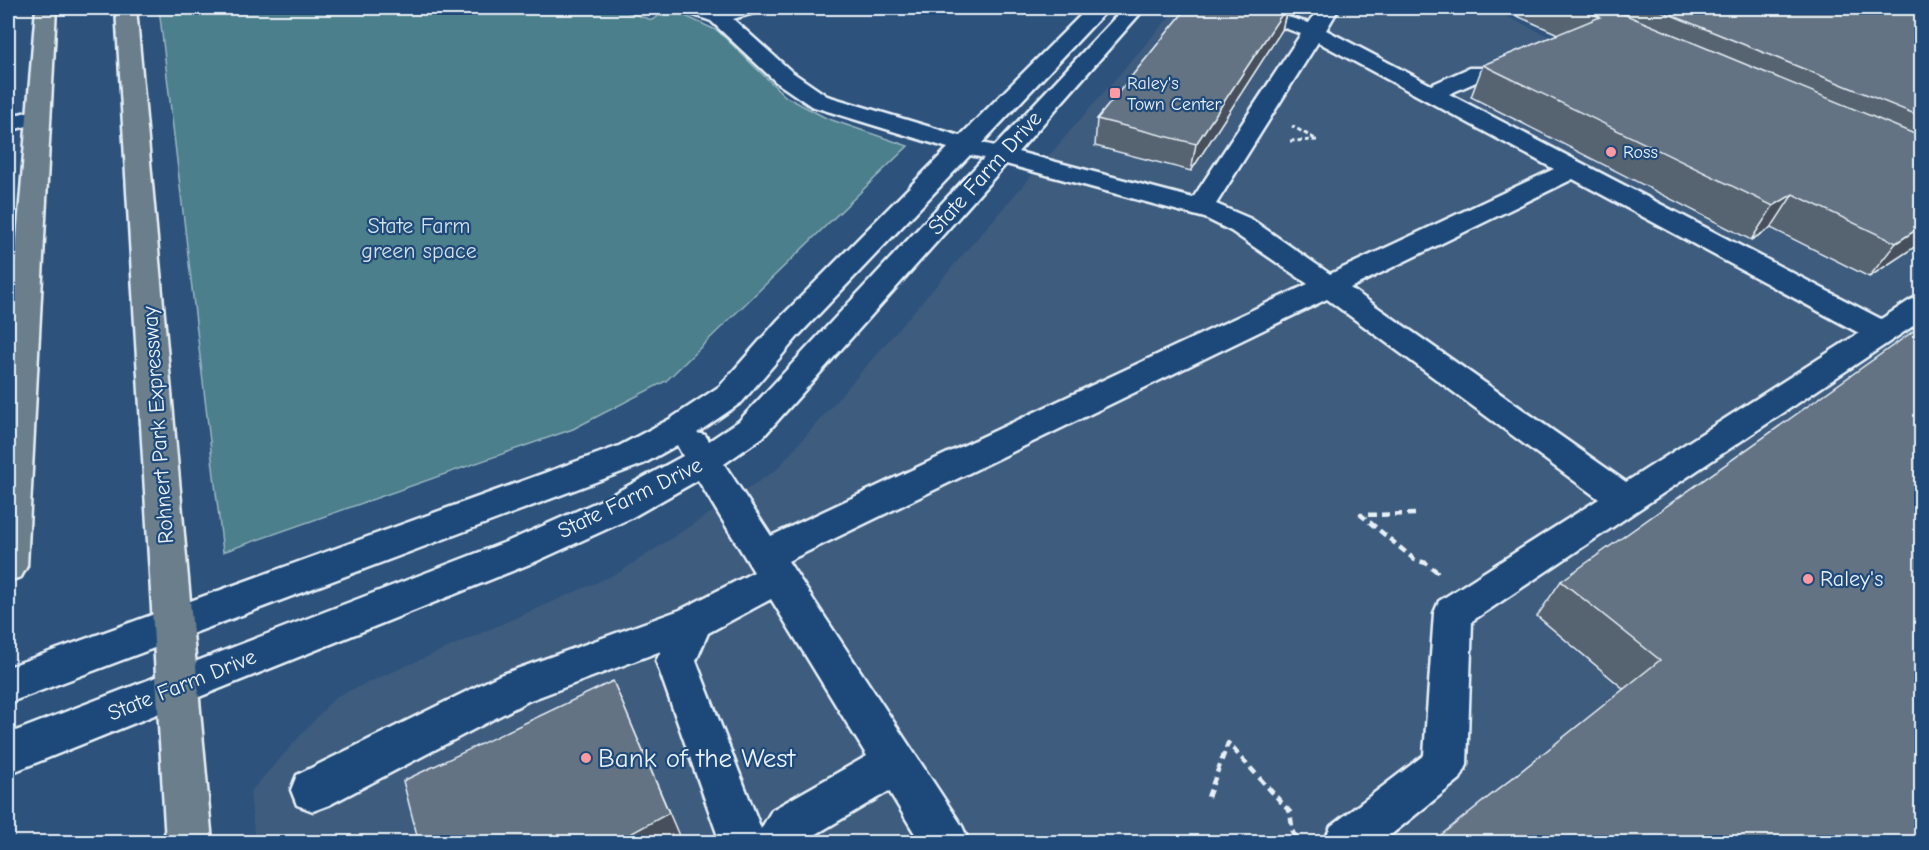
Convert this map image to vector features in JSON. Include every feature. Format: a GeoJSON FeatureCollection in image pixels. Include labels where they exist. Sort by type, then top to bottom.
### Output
{"type":"FeatureCollection","features":[{"type":"Feature","properties":{"kind":"main road"},"geometry":{"type":"LineString","coordinates":[[8,566],[46,8]]}},
{"type":"Feature","properties":{"kind":"main road","name":"Rohnert Park Expressway"},"geometry":{"type":"LineString","coordinates":[[126,8],[189,843]]}},
{"type":"Feature","properties":{"kind":"street"},"geometry":{"type":"LineString","coordinates":[[692,8],[718,17],[784,77],[819,101],[966,146],[1200,208],[1241,225],[1330,286],[1625,500]]}},
{"type":"Feature","properties":{"kind":"street"},"geometry":{"type":"LineString","coordinates":[[718,17],[750,8]]}},
{"type":"Feature","properties":{"kind":"street","name":"State Farm Drive"},"geometry":{"type":"LineString","coordinates":[[8,685],[631,455],[682,427],[731,394],[789,327],[1099,8]]}},
{"type":"Feature","properties":{"kind":"street","name":"State Farm Drive"},"geometry":{"type":"LineString","coordinates":[[8,754],[511,556],[661,487],[706,462],[751,429],[1135,8]]}},
{"type":"Feature","properties":{"kind":"street"},"geometry":{"type":"LineString","coordinates":[[1228,8],[1280,19],[1314,32],[1881,332]]}},
{"type":"Feature","properties":{"kind":"street"},"geometry":{"type":"LineString","coordinates":[[1200,208],[1329,8]]}},
{"type":"Feature","properties":{"kind":"street"},"geometry":{"type":"LineString","coordinates":[[1431,93],[1477,73]]}},
{"type":"Feature","properties":{"kind":"street"},"geometry":{"type":"LineString","coordinates":[[8,124],[38,116]]}},
{"type":"Feature","properties":{"kind":"street"},"geometry":{"type":"LineString","coordinates":[[313,790],[514,688],[694,622],[773,566],[1330,286],[1574,169]]}},
{"type":"Feature","properties":{"kind":"street"},"geometry":{"type":"LineString","coordinates":[[1347,843],[1445,765],[1453,613],[1922,306]]}},
{"type":"Feature","properties":{"kind":"street"},"geometry":{"type":"LineString","coordinates":[[682,427],[773,566],[946,843]]}},
{"type":"Feature","properties":{"kind":"street"},"geometry":{"type":"LineString","coordinates":[[694,622],[676,661],[743,843]]}},
{"type":"Feature","properties":{"kind":"street"},"geometry":{"type":"LineString","coordinates":[[778,843],[789,826],[896,763]]}},
{"type":"Feature","properties":{"kind":"path"},"geometry":{"type":"LineString","coordinates":[[1415,514],[1361,515],[1415,560],[1426,563],[1474,600]]}},
{"type":"Feature","properties":{"kind":"path"},"geometry":{"type":"LineString","coordinates":[[1208,797],[1228,743],[1290,812],[1293,832],[1301,843]]}},
{"type":"Feature","properties":{"kind":"shaded area"},"geometry":{"type":"Polygon","coordinates":[[[1177,8],[1489,8],[1921,211],[1921,842],[255,842],[250,792],[335,697],[618,573],[776,470],[1177,8]]]}},
{"type":"Feature","properties":{"kind":"green space","name":"State Farm green space"},"geometry":{"type":"Polygon","coordinates":[[[159,8],[614,8],[652,20],[670,9],[718,31],[786,97],[826,118],[908,146],[666,381],[573,429],[223,552],[159,8]]]}},
{"type":"Feature","properties":{"kind":"building"},"geometry":{"type":"Polygon","coordinates":[[[1187,8],[1286,8],[1196,144],[1097,119],[1187,8]]]}},
{"type":"Feature","properties":{"kind":"building"},"geometry":{"type":"Polygon","coordinates":[[[1579,8],[1609,8],[1922,137],[1922,226],[1896,243],[1793,194],[1773,206],[1483,65],[1600,17],[1579,8]]]}},
{"type":"Feature","properties":{"kind":"building"},"geometry":{"type":"Polygon","coordinates":[[[1654,8],[1903,8],[1922,14],[1922,117],[1654,8]]]}},
{"type":"Feature","properties":{"kind":"building"},"geometry":{"type":"Polygon","coordinates":[[[1922,325],[1922,843],[1431,843],[1660,660],[1561,581],[1922,325]]]}},
{"type":"Feature","properties":{"kind":"building","name":"Bank of the West"},"geometry":{"type":"Polygon","coordinates":[[[613,681],[669,813],[614,843],[419,843],[403,781],[613,681]]]}},
{"type":"Feature","properties":{"kind":"place","name":"Raley's Town Center"},"geometry":{"type":"Point","coordinates":[1115,93]}},
{"type":"Feature","properties":{"kind":"place","name":"Ross"},"geometry":{"type":"Point","coordinates":[1611,152]}},
{"type":"Feature","properties":{"kind":"place","name":"Raley's"},"geometry":{"type":"Point","coordinates":[1808,579]}},
{"type":"Feature","properties":{"kind":"place","name":"Bank of the West"},"geometry":{"type":"Point","coordinates":[586,758]}}]}
